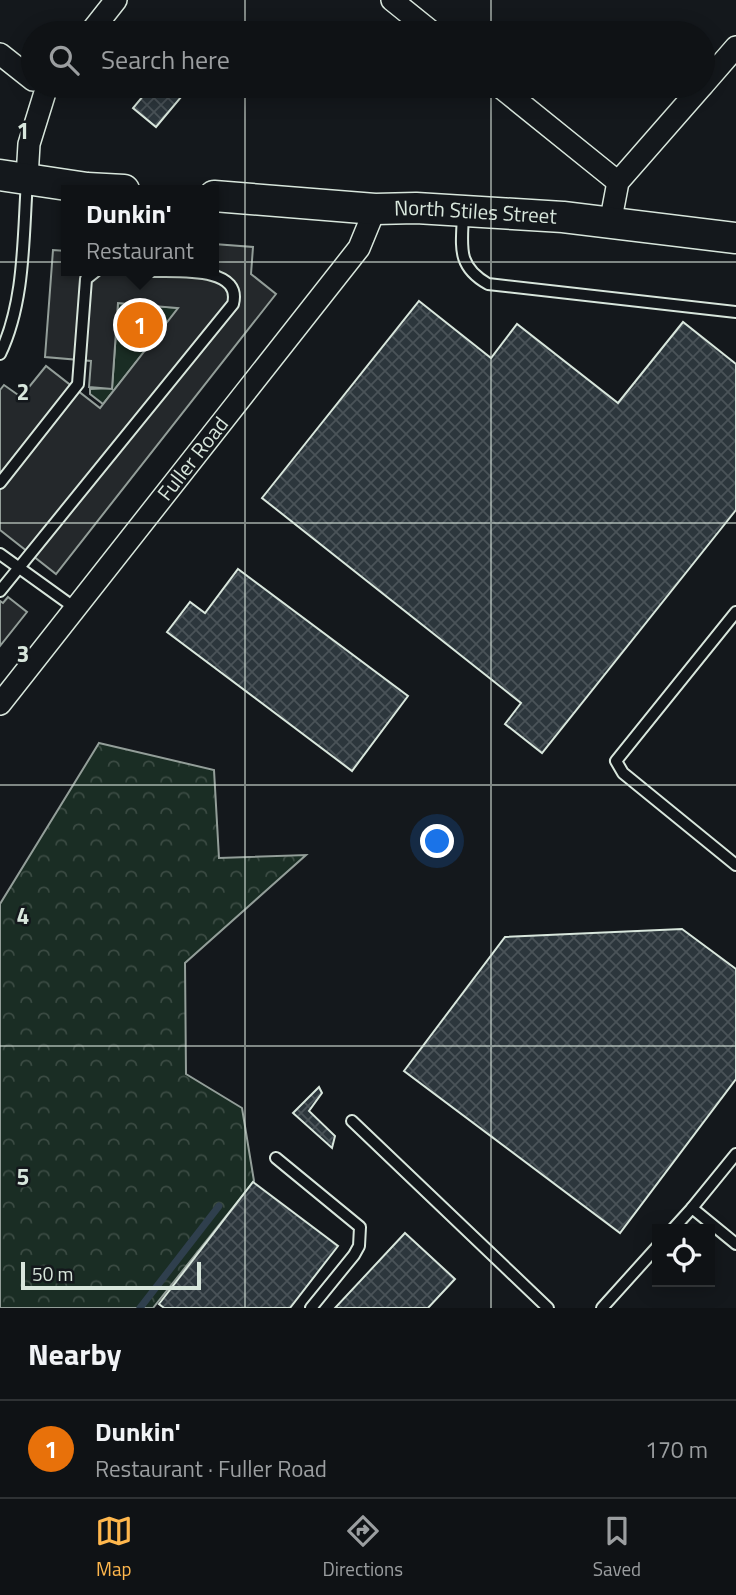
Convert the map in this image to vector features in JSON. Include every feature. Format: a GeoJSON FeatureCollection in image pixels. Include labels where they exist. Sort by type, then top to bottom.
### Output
{"type":"FeatureCollection","features":[{"type":"Feature","properties":{"kind":"main road"},"geometry":{"type":"LineString","coordinates":[[13,176],[68,185]]}},
{"type":"Feature","properties":{"kind":"main road","name":"North Stiles Street"},"geometry":{"type":"LineString","coordinates":[[219,195],[375,209],[563,217],[610,225],[736,238]]}},
{"type":"Feature","properties":{"kind":"street"},"geometry":{"type":"LineString","coordinates":[[99,21],[116,0]]}},
{"type":"Feature","properties":{"kind":"street"},"geometry":{"type":"LineString","coordinates":[[392,0],[418,21]]}},
{"type":"Feature","properties":{"kind":"street"},"geometry":{"type":"LineString","coordinates":[[715,70],[736,47]]}},
{"type":"Feature","properties":{"kind":"street"},"geometry":{"type":"LineString","coordinates":[[0,54],[21,70]]}},
{"type":"Feature","properties":{"kind":"street"},"geometry":{"type":"LineString","coordinates":[[13,176],[29,144],[38,98]]}},
{"type":"Feature","properties":{"kind":"street"},"geometry":{"type":"LineString","coordinates":[[514,98],[618,182]]}},
{"type":"Feature","properties":{"kind":"street"},"geometry":{"type":"LineString","coordinates":[[610,225],[618,182],[691,98]]}},
{"type":"Feature","properties":{"kind":"street","name":"Fuller Road"},"geometry":{"type":"LineString","coordinates":[[0,705],[359,248],[375,209]]}},
{"type":"Feature","properties":{"kind":"lane"},"geometry":{"type":"LineString","coordinates":[[0,354],[13,316],[19,282],[13,176]]}},
{"type":"Feature","properties":{"kind":"lane"},"geometry":{"type":"LineString","coordinates":[[463,211],[462,255],[471,275],[488,284],[736,312]]}},
{"type":"Feature","properties":{"kind":"lane"},"geometry":{"type":"LineString","coordinates":[[0,483],[78,384],[86,279],[90,276]]}},
{"type":"Feature","properties":{"kind":"lane"},"geometry":{"type":"LineString","coordinates":[[0,591],[233,304],[234,293],[229,282],[219,276]]}},
{"type":"Feature","properties":{"kind":"lane"},"geometry":{"type":"LineString","coordinates":[[0,554],[75,608]]}},
{"type":"Feature","properties":{"kind":"lane"},"geometry":{"type":"LineString","coordinates":[[736,611],[616,761],[623,773],[736,865]]}},
{"type":"Feature","properties":{"kind":"lane"},"geometry":{"type":"LineString","coordinates":[[352,1121],[548,1308]]}},
{"type":"Feature","properties":{"kind":"lane"},"geometry":{"type":"LineString","coordinates":[[678,1224],[736,1154]]}},
{"type":"Feature","properties":{"kind":"lane"},"geometry":{"type":"LineString","coordinates":[[276,1158],[360,1227],[359,1246],[354,1255],[312,1308]]}},
{"type":"Feature","properties":{"kind":"lane"},"geometry":{"type":"LineString","coordinates":[[692,1208],[736,1244]]}},
{"type":"Feature","properties":{"kind":"lane"},"geometry":{"type":"LineString","coordinates":[[602,1308],[652,1253]]}},
{"type":"Feature","properties":{"kind":"green space"},"geometry":{"type":"Polygon","coordinates":[[[118,303],[179,308],[103,404],[90,394],[90,389],[112,388],[118,303]]]}},
{"type":"Feature","properties":{"kind":"green space"},"geometry":{"type":"Polygon","coordinates":[[[99,743],[214,770],[219,858],[306,855],[185,963],[186,1074],[242,1108],[254,1181],[153,1308],[0,1308],[0,904],[99,743]]]}},
{"type":"Feature","properties":{"kind":"shaded area"},"geometry":{"type":"Polygon","coordinates":[[[219,244],[253,247],[251,274],[276,294],[56,574],[0,530],[0,390],[4,385],[21,397],[46,366],[100,408],[178,308],[118,303],[112,389],[89,387],[91,361],[45,357],[53,250],[61,251],[61,276],[219,276],[219,244]]]}},
{"type":"Feature","properties":{"kind":"shaded area"},"geometry":{"type":"Polygon","coordinates":[[[8,597],[27,612],[0,646],[0,601],[3,603],[8,597]]]}},
{"type":"Feature","properties":{"kind":"building"},"geometry":{"type":"Polygon","coordinates":[[[141,98],[180,98],[156,127],[133,108],[141,98]]]}},
{"type":"Feature","properties":{"kind":"building"},"geometry":{"type":"Polygon","coordinates":[[[419,301],[491,358],[517,324],[618,403],[683,322],[736,364],[736,510],[542,753],[505,724],[521,703],[262,498],[419,301]]]}},
{"type":"Feature","properties":{"kind":"building"},"geometry":{"type":"Polygon","coordinates":[[[238,569],[408,696],[352,771],[167,632],[190,602],[205,613],[238,569]]]}},
{"type":"Feature","properties":{"kind":"building"},"geometry":{"type":"Polygon","coordinates":[[[682,929],[736,969],[736,1079],[620,1233],[404,1071],[505,937],[682,929]]]}},
{"type":"Feature","properties":{"kind":"building"},"geometry":{"type":"Polygon","coordinates":[[[319,1087],[322,1093],[309,1111],[335,1136],[332,1148],[293,1113],[319,1087]]]}},
{"type":"Feature","properties":{"kind":"building"},"geometry":{"type":"Polygon","coordinates":[[[253,1182],[338,1246],[290,1308],[164,1308],[159,1304],[253,1182]]]}},
{"type":"Feature","properties":{"kind":"building"},"geometry":{"type":"Polygon","coordinates":[[[405,1233],[455,1279],[428,1308],[335,1308],[405,1233]]]}},
{"type":"Feature","properties":{"kind":"waterway"},"geometry":{"type":"LineString","coordinates":[[140,1308],[219,1206]]}},
{"type":"Feature","properties":{"kind":"place","name":"Dunkin'"},"geometry":{"type":"Point","coordinates":[140,325]}}]}
